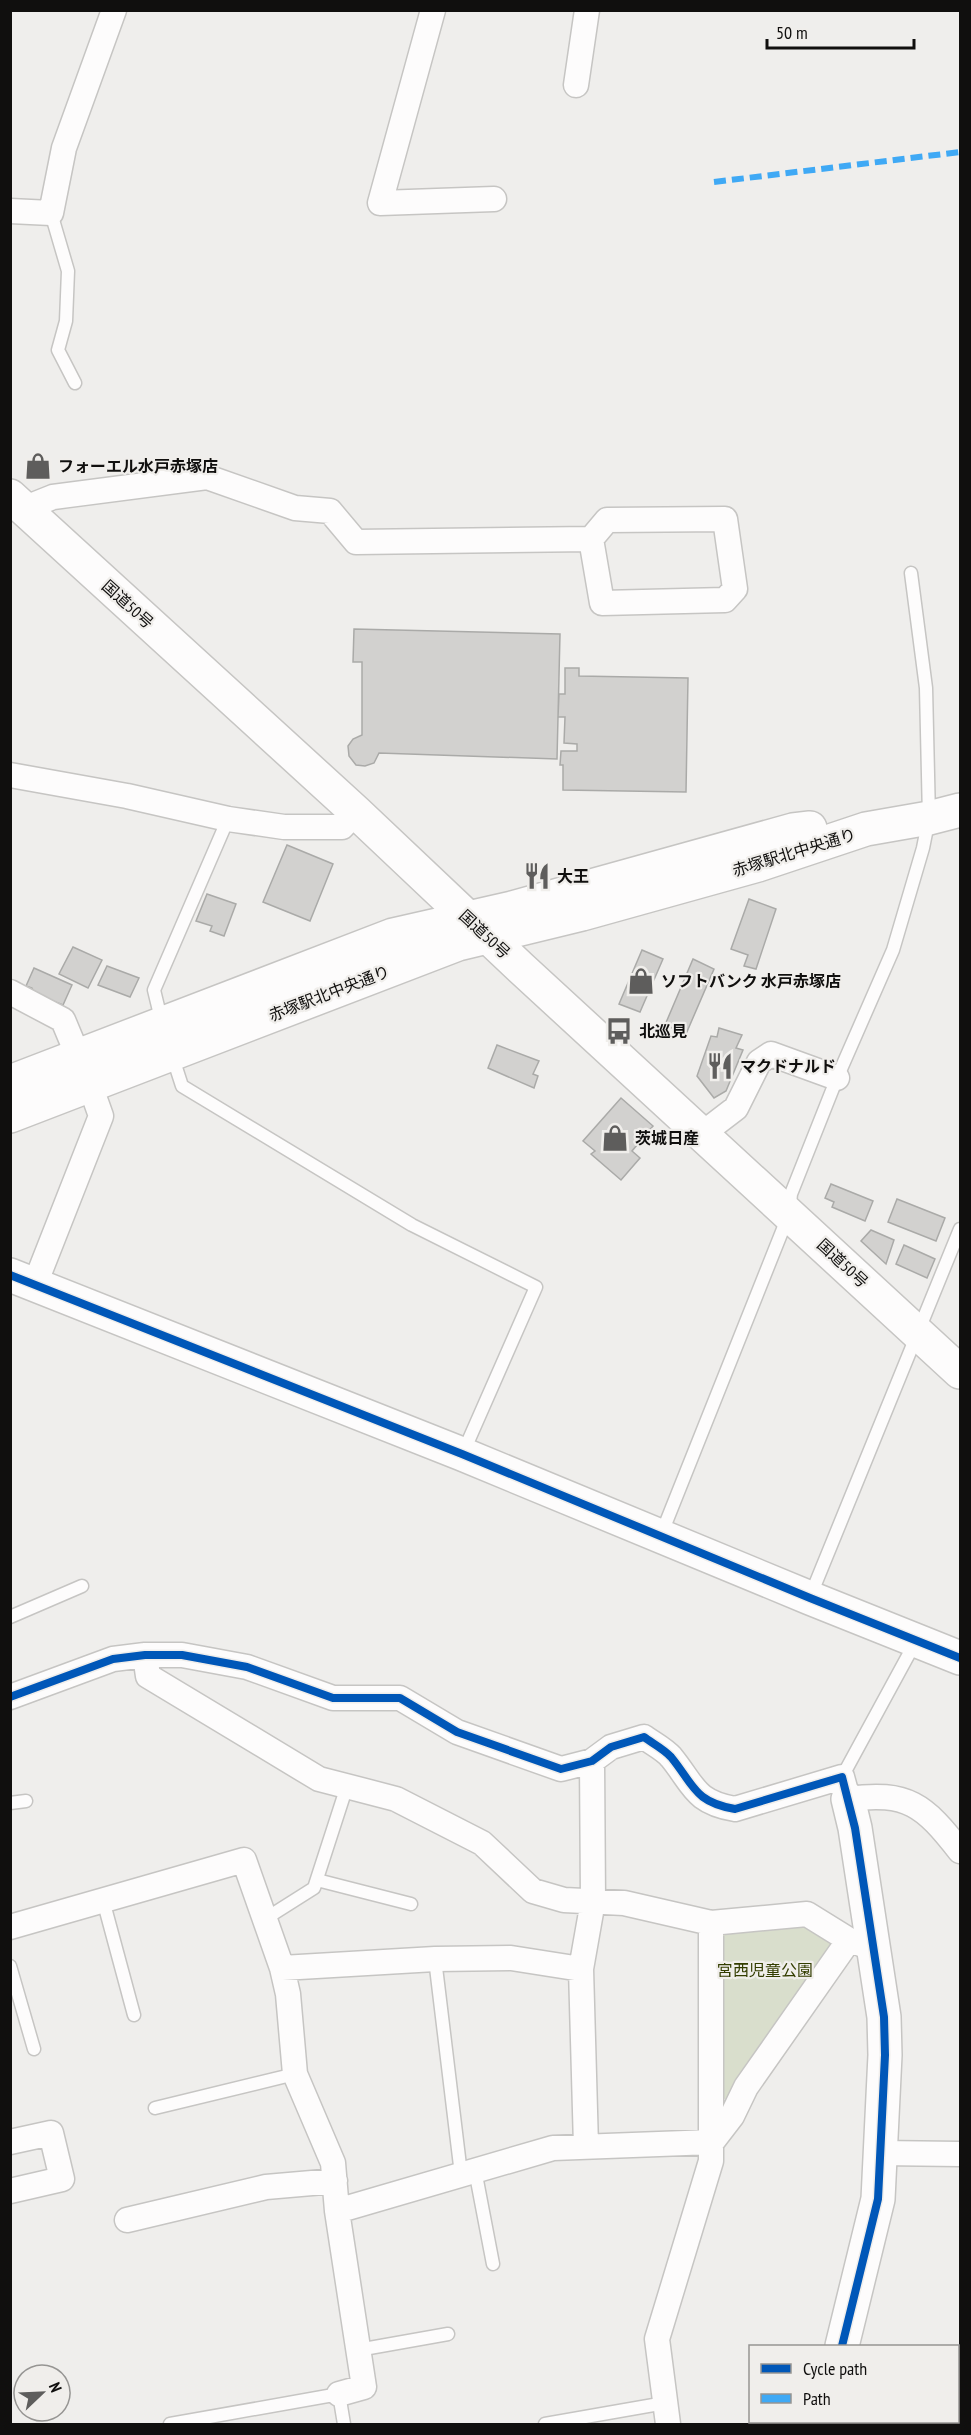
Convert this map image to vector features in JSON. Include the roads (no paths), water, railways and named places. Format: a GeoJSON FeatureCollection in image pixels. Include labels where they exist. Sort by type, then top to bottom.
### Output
{"type":"FeatureCollection","features":[{"type":"Feature","properties":{"kind":"main road","name":"国道50号"},"geometry":{"type":"LineString","coordinates":[[17,502],[356,812],[960,1372]]}},
{"type":"Feature","properties":{"kind":"main road","name":"赤塚駅北中央通り"},"geometry":{"type":"LineString","coordinates":[[10,1116],[162,1024],[393,936],[478,927],[793,830],[823,826],[866,830],[960,810]]}},
{"type":"Feature","properties":{"kind":"main road","name":"赤塚駅北中央通り"},"geometry":{"type":"LineString","coordinates":[[10,1082],[172,1055],[429,954],[478,927]]}},
{"type":"Feature","properties":{"kind":"main road"},"geometry":{"type":"LineString","coordinates":[[23,1280],[462,1455],[960,1658]]}},
{"type":"Feature","properties":{"kind":"main road"},"geometry":{"type":"LineString","coordinates":[[842,2345],[878,2199],[885,2055],[884,2017],[861,1944],[855,1828],[845,1788]]}},
{"type":"Feature","properties":{"kind":"street"},"geometry":{"type":"LineString","coordinates":[[10,211],[51,213],[64,148],[114,10]]}},
{"type":"Feature","properties":{"kind":"street"},"geometry":{"type":"LineString","coordinates":[[433,10],[380,203],[494,199]]}},
{"type":"Feature","properties":{"kind":"street"},"geometry":{"type":"LineString","coordinates":[[576,85],[587,10]]}},
{"type":"Feature","properties":{"kind":"street"},"geometry":{"type":"LineString","coordinates":[[17,502],[207,477],[295,508],[330,511],[356,542],[591,539],[607,520],[725,519],[735,589],[725,600],[602,603],[591,539]]}},
{"type":"Feature","properties":{"kind":"street"},"geometry":{"type":"LineString","coordinates":[[10,774],[127,796],[228,819],[284,827],[342,827],[356,812]]}},
{"type":"Feature","properties":{"kind":"street"},"geometry":{"type":"LineString","coordinates":[[10,992],[63,1020],[101,1116],[23,1280]]}},
{"type":"Feature","properties":{"kind":"street"},"geometry":{"type":"LineString","coordinates":[[162,1024],[172,1055]]}},
{"type":"Feature","properties":{"kind":"street"},"geometry":{"type":"LineString","coordinates":[[702,1134],[736,1108],[759,1062],[771,1054],[837,1078]]}},
{"type":"Feature","properties":{"kind":"street"},"geometry":{"type":"LineString","coordinates":[[11,1694],[113,1659],[144,1654],[182,1655],[247,1667],[333,1698],[400,1698],[457,1732],[561,1769],[592,1761],[611,1747],[644,1737],[669,1756],[699,1796],[718,1806],[735,1809],[845,1788],[873,1796],[907,1800],[938,1823],[960,1851]]}},
{"type":"Feature","properties":{"kind":"street"},"geometry":{"type":"LineString","coordinates":[[144,1654],[148,1676],[319,1779],[396,1799],[482,1843],[533,1891],[564,1900],[624,1903],[711,1923],[807,1914],[861,1944],[746,2087],[732,2116],[712,2142]]}},
{"type":"Feature","properties":{"kind":"street"},"geometry":{"type":"LineString","coordinates":[[586,2146],[581,1969],[593,1901],[592,1761]]}},
{"type":"Feature","properties":{"kind":"street"},"geometry":{"type":"LineString","coordinates":[[10,1927],[244,1860],[282,1968],[288,1994],[295,2074],[333,2163],[337,2211],[364,2387],[339,2394]]}},
{"type":"Feature","properties":{"kind":"street"},"geometry":{"type":"LineString","coordinates":[[667,2414],[657,2339],[711,2161],[711,1923]]}},
{"type":"Feature","properties":{"kind":"street"},"geometry":{"type":"LineString","coordinates":[[282,1968],[435,1959],[511,1958],[581,1969]]}},
{"type":"Feature","properties":{"kind":"street"},"geometry":{"type":"LineString","coordinates":[[10,2142],[51,2133],[62,2179],[10,2191]]}},
{"type":"Feature","properties":{"kind":"street"},"geometry":{"type":"LineString","coordinates":[[337,2211],[553,2148],[712,2142]]}},
{"type":"Feature","properties":{"kind":"street"},"geometry":{"type":"LineString","coordinates":[[880,2153],[960,2154]]}},
{"type":"Feature","properties":{"kind":"street"},"geometry":{"type":"LineString","coordinates":[[127,2220],[266,2187],[335,2181]]}},
{"type":"Feature","properties":{"kind":"lane"},"geometry":{"type":"LineString","coordinates":[[51,213],[68,271],[66,321],[58,350],[75,383]]}},
{"type":"Feature","properties":{"kind":"lane"},"geometry":{"type":"LineString","coordinates":[[660,1536],[789,1214],[791,1194],[837,1078],[892,950],[923,848],[929,818],[926,688],[911,573]]}},
{"type":"Feature","properties":{"kind":"lane"},"geometry":{"type":"LineString","coordinates":[[162,1024],[154,990],[228,819]]}},
{"type":"Feature","properties":{"kind":"lane"},"geometry":{"type":"LineString","coordinates":[[172,1055],[182,1086],[412,1225],[536,1287],[462,1455]]}},
{"type":"Feature","properties":{"kind":"lane"},"geometry":{"type":"LineString","coordinates":[[810,1598],[960,1229]]}},
{"type":"Feature","properties":{"kind":"lane"},"geometry":{"type":"LineString","coordinates":[[10,1617],[82,1586]]}},
{"type":"Feature","properties":{"kind":"lane"},"geometry":{"type":"LineString","coordinates":[[845,1788],[917,1640]]}},
{"type":"Feature","properties":{"kind":"lane"},"geometry":{"type":"LineString","coordinates":[[265,1920],[314,1888],[347,1786]]}},
{"type":"Feature","properties":{"kind":"lane"},"geometry":{"type":"LineString","coordinates":[[10,1803],[26,1800]]}},
{"type":"Feature","properties":{"kind":"lane"},"geometry":{"type":"LineString","coordinates":[[317,1880],[411,1905]]}},
{"type":"Feature","properties":{"kind":"lane"},"geometry":{"type":"LineString","coordinates":[[103,1900],[134,2015]]}},
{"type":"Feature","properties":{"kind":"lane"},"geometry":{"type":"LineString","coordinates":[[435,1959],[468,2172],[493,2264]]}},
{"type":"Feature","properties":{"kind":"lane"},"geometry":{"type":"LineString","coordinates":[[10,1966],[34,2049]]}},
{"type":"Feature","properties":{"kind":"lane"},"geometry":{"type":"LineString","coordinates":[[155,2108],[295,2074]]}},
{"type":"Feature","properties":{"kind":"lane"},"geometry":{"type":"LineString","coordinates":[[358,2350],[448,2334]]}},
{"type":"Feature","properties":{"kind":"lane"},"geometry":{"type":"LineString","coordinates":[[170,2424],[339,2394],[344,2424]]}},
{"type":"Feature","properties":{"kind":"lane"},"geometry":{"type":"LineString","coordinates":[[545,2424],[667,2414]]}},
{"type":"Feature","properties":{"kind":"place","name":"フォーエル水戸赤塚店"},"geometry":{"type":"Point","coordinates":[38,466]}},
{"type":"Feature","properties":{"kind":"place","name":"大王"},"geometry":{"type":"Point","coordinates":[537,876]}},
{"type":"Feature","properties":{"kind":"place","name":"ソフトバンク 水戸赤塚店"},"geometry":{"type":"Point","coordinates":[641,981]}},
{"type":"Feature","properties":{"kind":"place","name":"北巡見"},"geometry":{"type":"Point","coordinates":[619,1031]}},
{"type":"Feature","properties":{"kind":"place","name":"マクドナルド"},"geometry":{"type":"Point","coordinates":[720,1066]}},
{"type":"Feature","properties":{"kind":"place","name":"茨城日産"},"geometry":{"type":"Point","coordinates":[615,1138]}},
{"type":"Feature","properties":{"kind":"park label","name":"宮西児童公園"},"geometry":{"type":"Point","coordinates":[765,1970]}}]}
